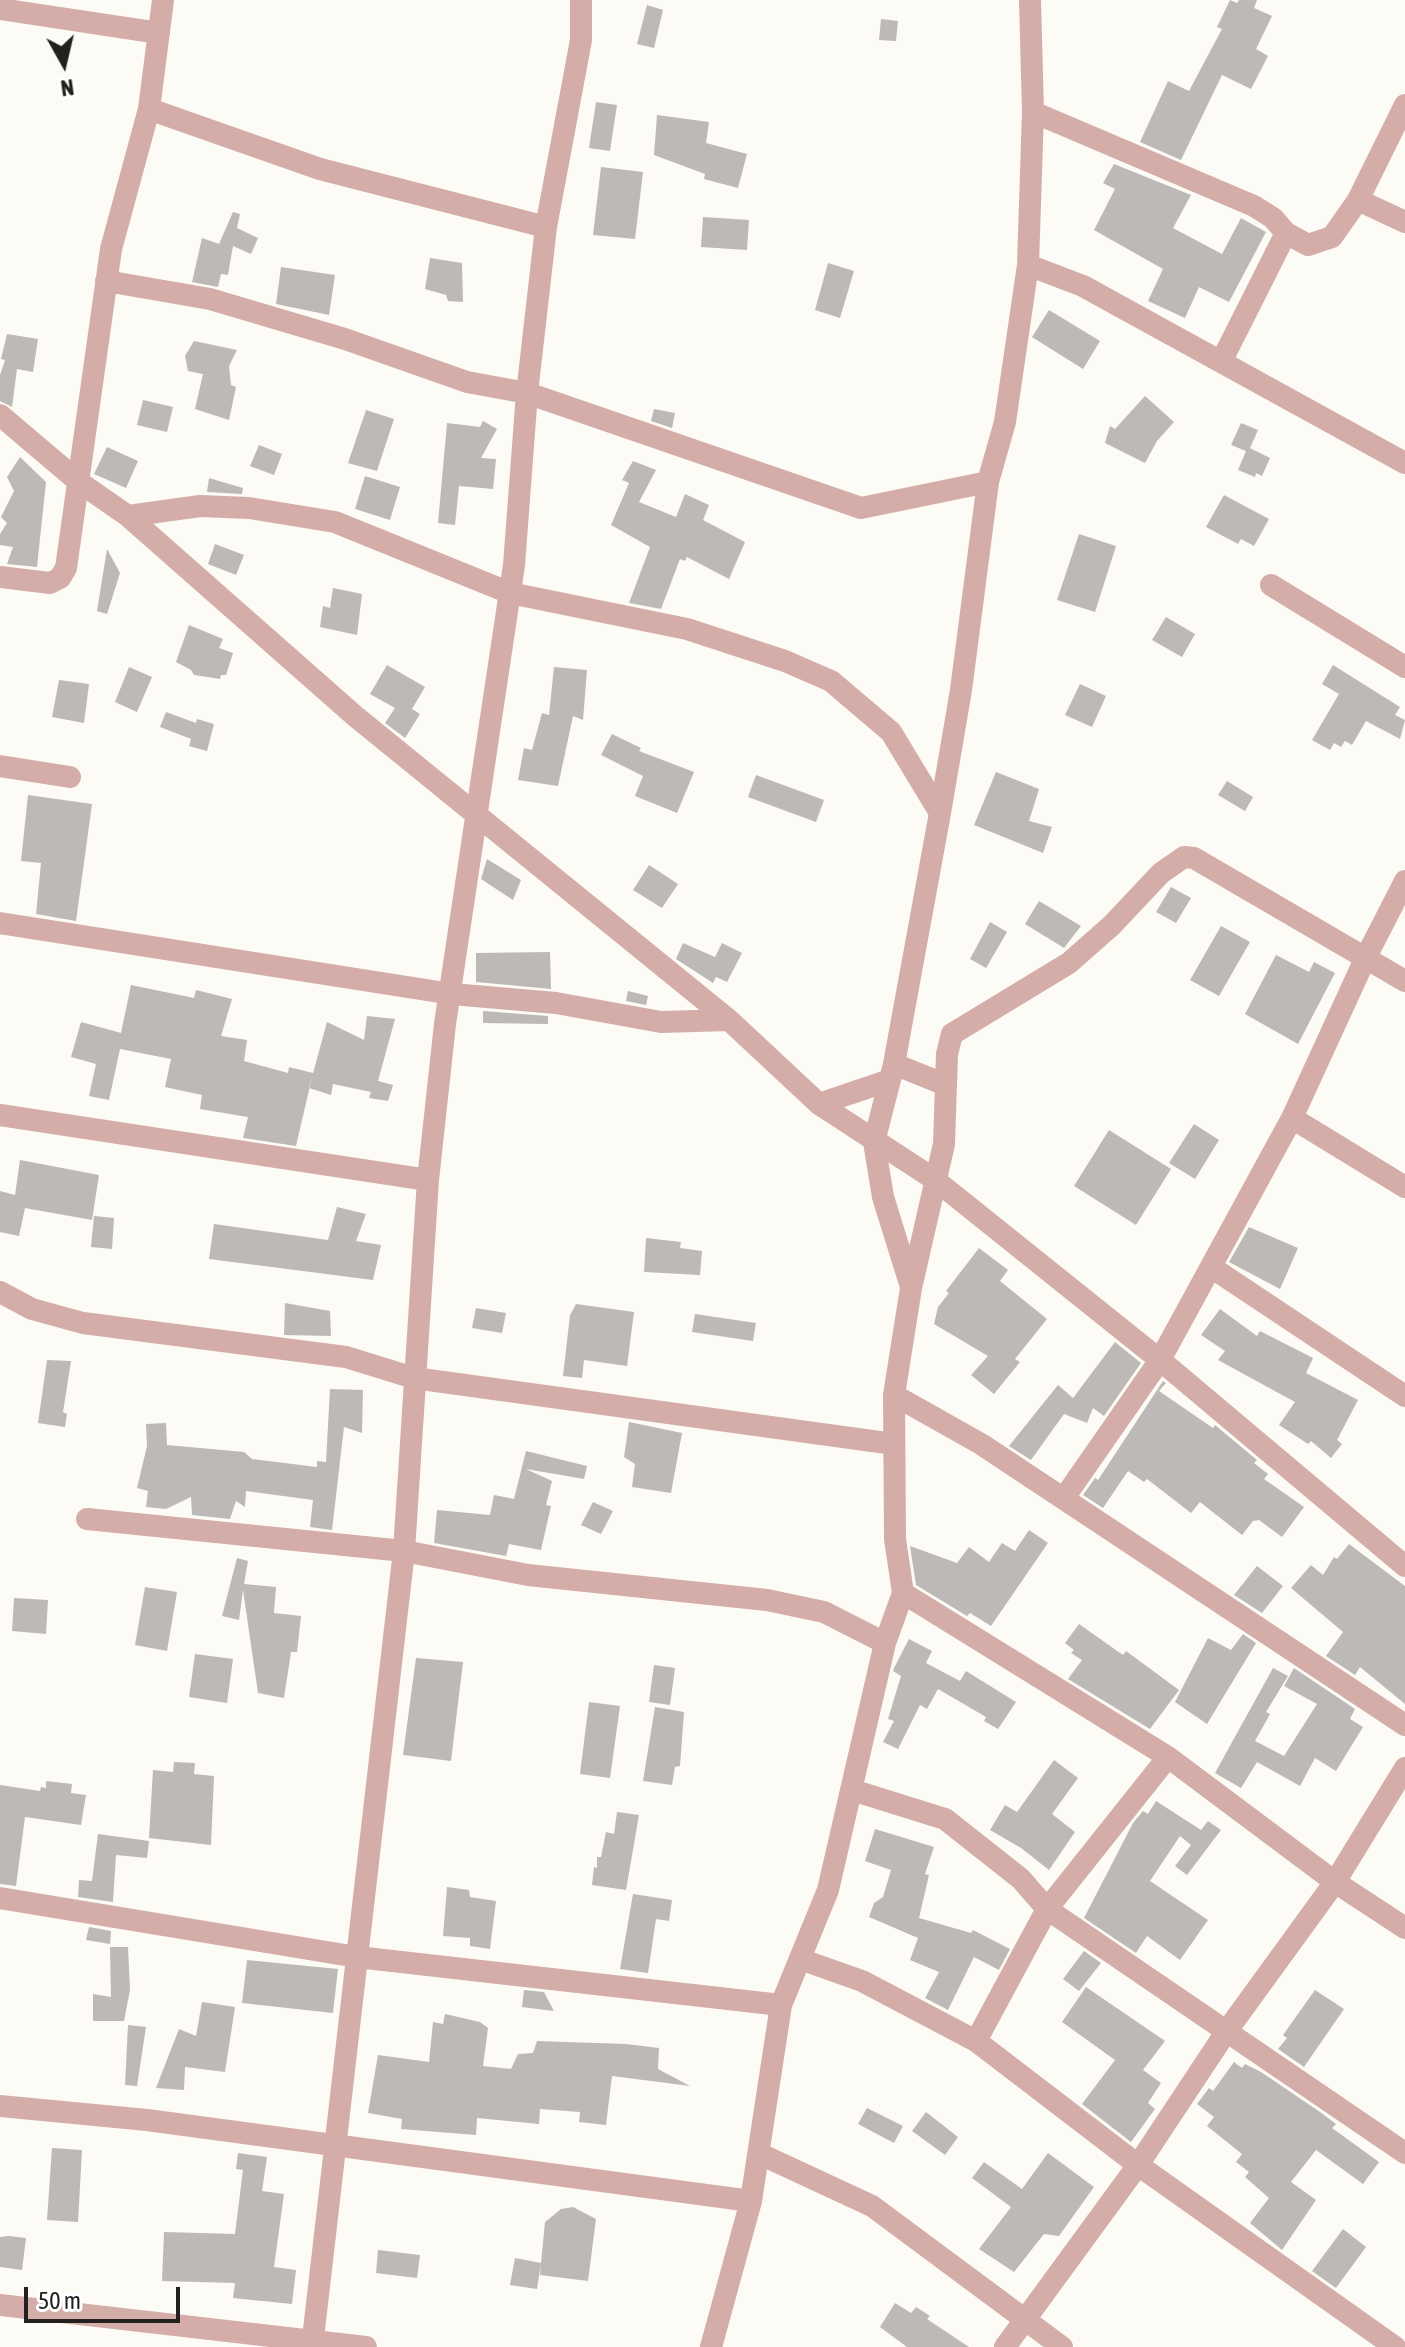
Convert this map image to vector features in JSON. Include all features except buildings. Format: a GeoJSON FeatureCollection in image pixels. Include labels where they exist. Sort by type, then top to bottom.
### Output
{"type":"FeatureCollection","features":[{"type":"Feature","properties":{"kind":"street"},"geometry":{"type":"LineString","coordinates":[[0,577],[50,583],[60,578],[66,568],[111,249],[149,109],[163,0]]}},
{"type":"Feature","properties":{"kind":"street"},"geometry":{"type":"LineString","coordinates":[[312,2344],[404,1551],[428,1180],[445,1024],[452,994],[510,593],[527,393],[546,227],[581,40],[581,0]]}},
{"type":"Feature","properties":{"kind":"street"},"geometry":{"type":"LineString","coordinates":[[911,1288],[885,1207],[874,1142],[892,1072],[940,813],[961,690],[988,482],[1005,422],[1028,265],[1033,112],[1030,0]]}},
{"type":"Feature","properties":{"kind":"street"},"geometry":{"type":"LineString","coordinates":[[0,9],[159,33]]}},
{"type":"Feature","properties":{"kind":"street"},"geometry":{"type":"LineString","coordinates":[[1033,112],[1254,206],[1273,218],[1286,233],[1308,245],[1322,243],[1342,226],[1405,105]]}},
{"type":"Feature","properties":{"kind":"street"},"geometry":{"type":"LineString","coordinates":[[149,109],[320,169],[546,227]]}},
{"type":"Feature","properties":{"kind":"street"},"geometry":{"type":"LineString","coordinates":[[1358,200],[1405,222]]}},
{"type":"Feature","properties":{"kind":"street"},"geometry":{"type":"LineString","coordinates":[[1221,362],[1286,233]]}},
{"type":"Feature","properties":{"kind":"street"},"geometry":{"type":"LineString","coordinates":[[1028,265],[1083,286],[1405,463]]}},
{"type":"Feature","properties":{"kind":"street"},"geometry":{"type":"LineString","coordinates":[[106,281],[210,299],[345,339],[467,382],[527,393],[861,508],[988,482]]}},
{"type":"Feature","properties":{"kind":"street"},"geometry":{"type":"LineString","coordinates":[[0,415],[79,482],[128,516],[355,716],[729,1020],[819,1104],[934,1179],[1160,1360],[1405,1566]]}},
{"type":"Feature","properties":{"kind":"street"},"geometry":{"type":"LineString","coordinates":[[128,516],[212,506],[249,508],[335,522],[510,593],[687,629],[785,661],[831,681],[891,732],[940,813]]}},
{"type":"Feature","properties":{"kind":"street"},"geometry":{"type":"LineString","coordinates":[[1271,585],[1405,667]]}},
{"type":"Feature","properties":{"kind":"street"},"geometry":{"type":"LineString","coordinates":[[0,766],[70,777]]}},
{"type":"Feature","properties":{"kind":"street"},"geometry":{"type":"LineString","coordinates":[[711,2347],[751,2201],[781,2005],[828,1890],[885,1643],[903,1593],[895,1539],[894,1395],[911,1288],[944,1144],[948,1042],[952,1034],[1090,947],[1161,873],[1184,857],[1194,858],[1405,981]]}},
{"type":"Feature","properties":{"kind":"street"},"geometry":{"type":"LineString","coordinates":[[1064,1498],[1160,1360],[1292,1118],[1365,959],[1405,881]]}},
{"type":"Feature","properties":{"kind":"street"},"geometry":{"type":"LineString","coordinates":[[0,923],[452,994],[556,1003],[661,1022],[729,1020]]}},
{"type":"Feature","properties":{"kind":"street"},"geometry":{"type":"LineString","coordinates":[[819,1104],[892,1072],[946,1085]]}},
{"type":"Feature","properties":{"kind":"street"},"geometry":{"type":"LineString","coordinates":[[0,1115],[428,1180]]}},
{"type":"Feature","properties":{"kind":"street"},"geometry":{"type":"LineString","coordinates":[[1292,1118],[1405,1187]]}},
{"type":"Feature","properties":{"kind":"street"},"geometry":{"type":"LineString","coordinates":[[1211,1267],[1405,1396]]}},
{"type":"Feature","properties":{"kind":"street"},"geometry":{"type":"LineString","coordinates":[[0,1292],[32,1309],[83,1323],[346,1357],[414,1378],[894,1444]]}},
{"type":"Feature","properties":{"kind":"street"},"geometry":{"type":"LineString","coordinates":[[894,1395],[981,1444],[1405,1725]]}},
{"type":"Feature","properties":{"kind":"street"},"geometry":{"type":"LineString","coordinates":[[87,1519],[404,1551],[528,1575],[767,1600],[824,1612],[885,1643]]}},
{"type":"Feature","properties":{"kind":"street"},"geometry":{"type":"LineString","coordinates":[[903,1593],[1168,1757],[1335,1882],[1405,1928]]}},
{"type":"Feature","properties":{"kind":"street"},"geometry":{"type":"LineString","coordinates":[[976,2041],[1047,1909],[1168,1757]]}},
{"type":"Feature","properties":{"kind":"street"},"geometry":{"type":"LineString","coordinates":[[1005,2347],[1138,2165],[1226,2032],[1335,1882],[1405,1768]]}},
{"type":"Feature","properties":{"kind":"street"},"geometry":{"type":"LineString","coordinates":[[852,1790],[945,1819],[1021,1879],[1047,1909],[1405,2153]]}},
{"type":"Feature","properties":{"kind":"street"},"geometry":{"type":"LineString","coordinates":[[0,1898],[357,1957],[781,2005]]}},
{"type":"Feature","properties":{"kind":"street"},"geometry":{"type":"LineString","coordinates":[[800,1959],[862,1981],[976,2041],[1138,2165],[1395,2347]]}},
{"type":"Feature","properties":{"kind":"street"},"geometry":{"type":"LineString","coordinates":[[0,2106],[147,2120],[751,2201]]}},
{"type":"Feature","properties":{"kind":"street"},"geometry":{"type":"LineString","coordinates":[[760,2154],[872,2206],[1062,2347]]}},
{"type":"Feature","properties":{"kind":"street"},"geometry":{"type":"LineString","coordinates":[[0,2305],[312,2344],[366,2347]]}}]}
